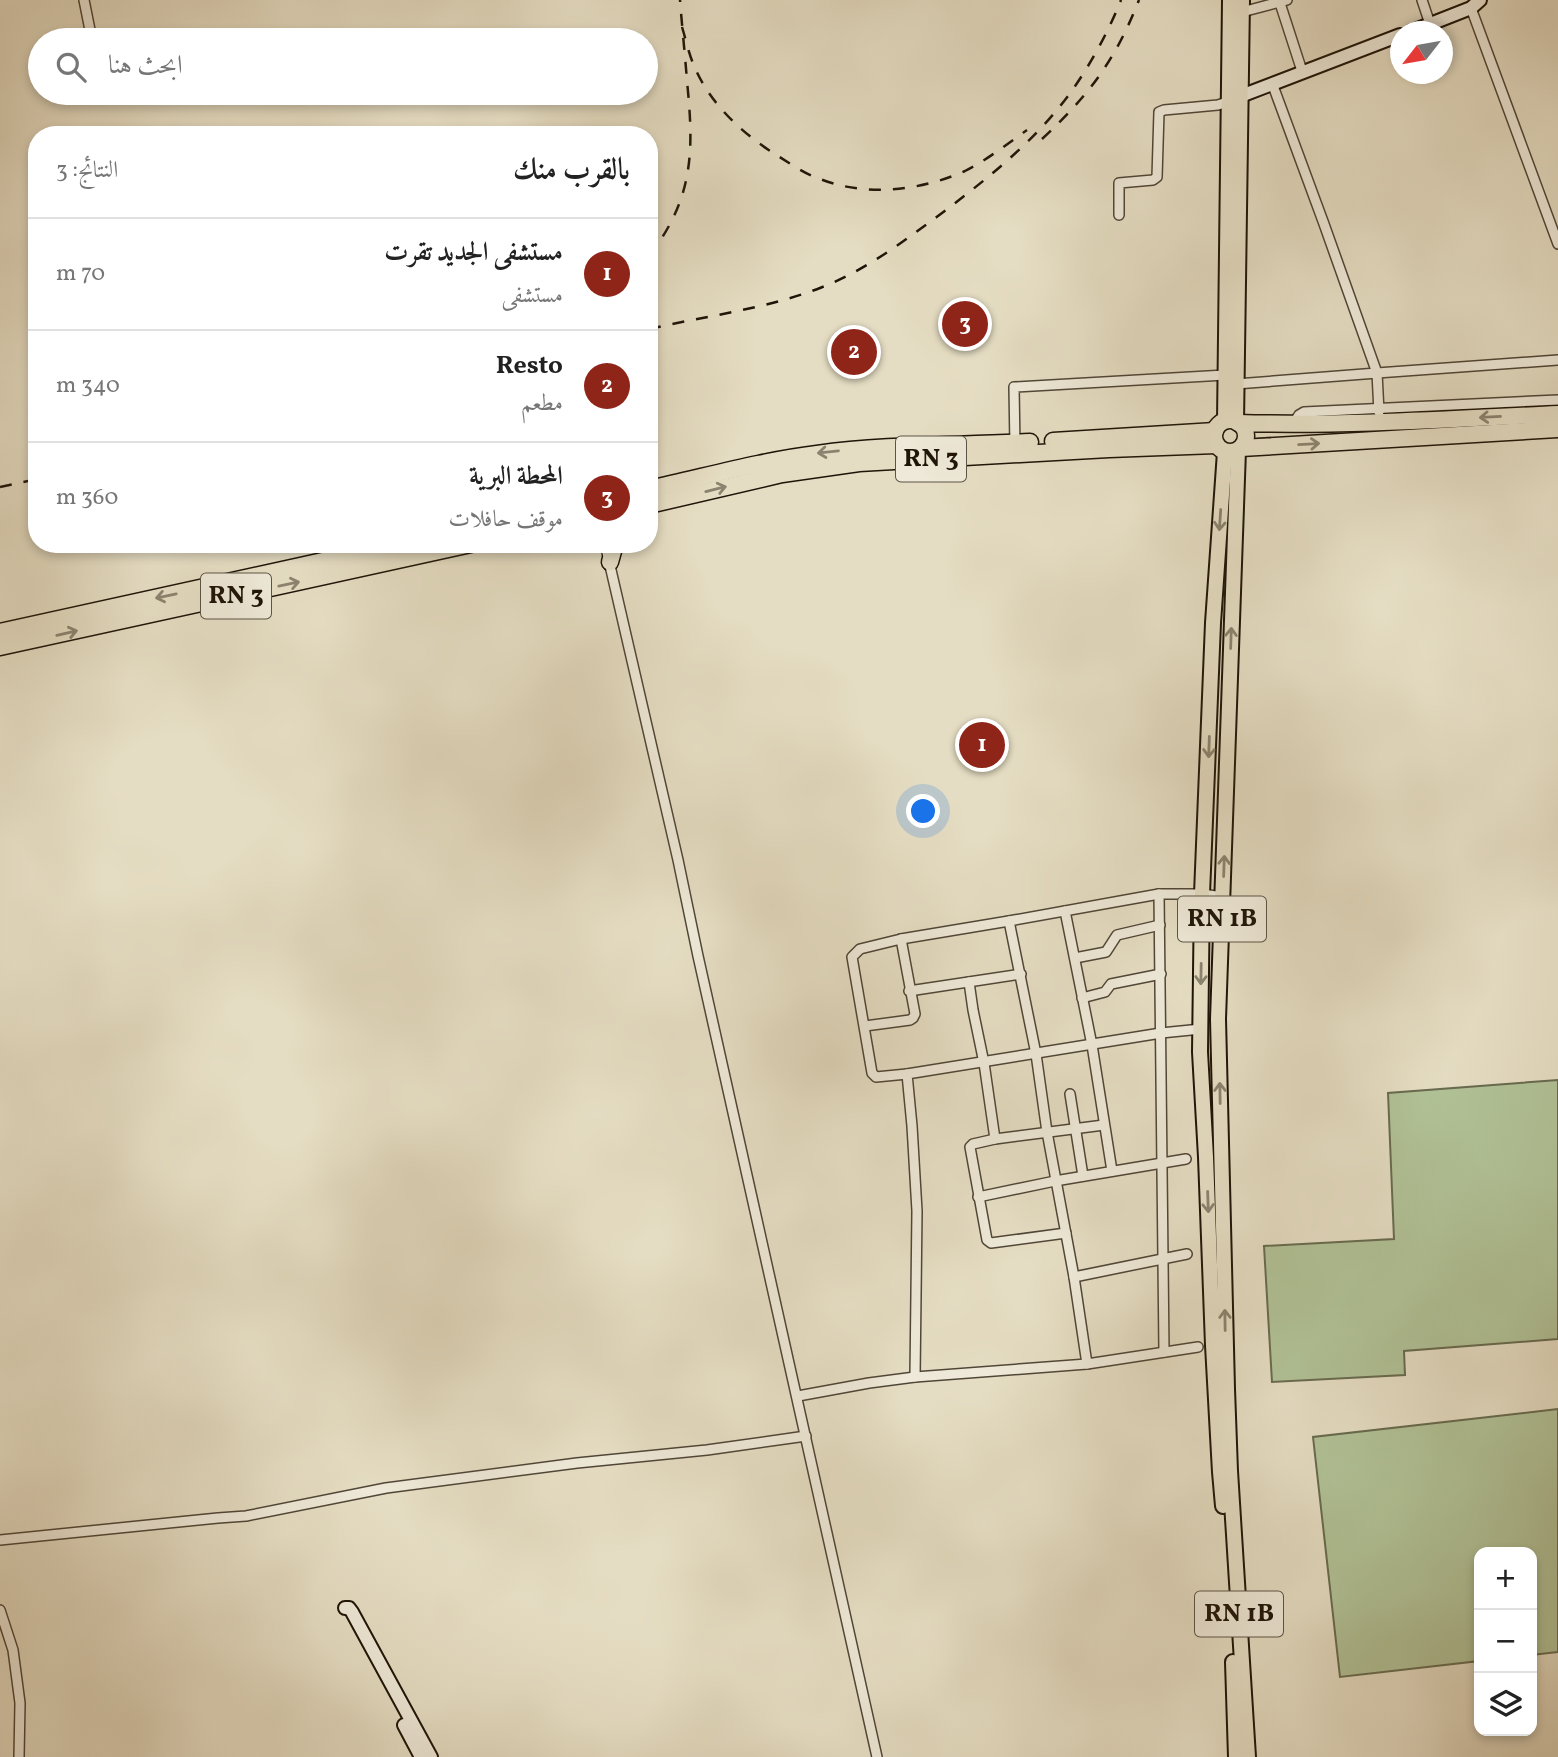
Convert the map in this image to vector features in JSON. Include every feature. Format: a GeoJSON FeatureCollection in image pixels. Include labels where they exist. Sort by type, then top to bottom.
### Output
{"type":"FeatureCollection","features":[{"type":"Feature","properties":{"kind":"highway","name":"RN 3"},"geometry":{"type":"LineString","coordinates":[[1229,436],[1379,414],[1425,421],[1558,414]]}},
{"type":"Feature","properties":{"kind":"highway","name":"RN 3"},"geometry":{"type":"LineString","coordinates":[[658,503],[730,485],[824,467],[1015,448],[1229,436],[1558,429]]}},
{"type":"Feature","properties":{"kind":"highway","name":"RN 3"},"geometry":{"type":"LineString","coordinates":[[658,486],[817,453],[874,449],[1015,448]]}},
{"type":"Feature","properties":{"kind":"highway","name":"RN 3"},"geometry":{"type":"LineString","coordinates":[[0,647],[364,560],[380,553]]}},
{"type":"Feature","properties":{"kind":"highway","name":"RN 3"},"geometry":{"type":"LineString","coordinates":[[0,632],[411,553]]}},
{"type":"Feature","properties":{"kind":"highway"},"geometry":{"type":"LineString","coordinates":[[610,562],[612,553]]}},
{"type":"Feature","properties":{"kind":"main road"},"geometry":{"type":"LineString","coordinates":[[1230,0],[1235,98]]}},
{"type":"Feature","properties":{"kind":"main road"},"geometry":{"type":"LineString","coordinates":[[1229,436],[1235,98],[1242,6]]}},
{"type":"Feature","properties":{"kind":"main road","name":"RN 1B"},"geometry":{"type":"LineString","coordinates":[[1229,436],[1213,623],[1202,894],[1200,1030],[1230,1563],[1236,1757]]}},
{"type":"Feature","properties":{"kind":"main road","name":"RN 1B"},"geometry":{"type":"LineString","coordinates":[[1221,1389],[1218,1019],[1223,897],[1229,436]]}},
{"type":"Feature","properties":{"kind":"main road","name":"RN 1B"},"geometry":{"type":"LineString","coordinates":[[1225,1472],[1248,1757]]}},
{"type":"Feature","properties":{"kind":"street"},"geometry":{"type":"LineString","coordinates":[[83,0],[89,28]]}},
{"type":"Feature","properties":{"kind":"street"},"geometry":{"type":"LineString","coordinates":[[1422,0],[1429,21]]}},
{"type":"Feature","properties":{"kind":"street"},"geometry":{"type":"LineString","coordinates":[[1242,6],[1282,1],[1302,71]]}},
{"type":"Feature","properties":{"kind":"street"},"geometry":{"type":"LineString","coordinates":[[1437,21],[1475,4],[1558,244]]}},
{"type":"Feature","properties":{"kind":"street"},"geometry":{"type":"LineString","coordinates":[[1119,215],[1119,183],[1153,180],[1157,177],[1160,112],[1218,105],[1390,39]]}},
{"type":"Feature","properties":{"kind":"street"},"geometry":{"type":"LineString","coordinates":[[1272,83],[1377,373],[1379,414],[1558,400]]}},
{"type":"Feature","properties":{"kind":"street"},"geometry":{"type":"LineString","coordinates":[[1015,448],[1014,387],[1377,373],[1558,360]]}},
{"type":"Feature","properties":{"kind":"street"},"geometry":{"type":"LineString","coordinates":[[608,553],[877,1757]]}},
{"type":"Feature","properties":{"kind":"street"},"geometry":{"type":"LineString","coordinates":[[1159,894],[1164,1353]]}},
{"type":"Feature","properties":{"kind":"street"},"geometry":{"type":"LineString","coordinates":[[1200,1030],[1161,1033],[984,1063],[876,1077],[872,1073],[852,957],[860,949],[901,939],[1159,894],[1223,897]]}},
{"type":"Feature","properties":{"kind":"street"},"geometry":{"type":"LineString","coordinates":[[1065,911],[1112,1171]]}},
{"type":"Feature","properties":{"kind":"street"},"geometry":{"type":"LineString","coordinates":[[1009,920],[1036,1054],[1087,1364]]}},
{"type":"Feature","properties":{"kind":"street"},"geometry":{"type":"LineString","coordinates":[[1075,958],[1106,952],[1116,935],[1160,925]]}},
{"type":"Feature","properties":{"kind":"street"},"geometry":{"type":"LineString","coordinates":[[865,1026],[910,1020],[915,1014],[901,939]]}},
{"type":"Feature","properties":{"kind":"street"},"geometry":{"type":"LineString","coordinates":[[909,990],[1021,974]]}},
{"type":"Feature","properties":{"kind":"street"},"geometry":{"type":"LineString","coordinates":[[1082,998],[1105,992],[1111,984],[1161,974]]}},
{"type":"Feature","properties":{"kind":"street"},"geometry":{"type":"LineString","coordinates":[[969,982],[995,1139]]}},
{"type":"Feature","properties":{"kind":"street"},"geometry":{"type":"LineString","coordinates":[[907,1074],[917,1211],[915,1377]]}},
{"type":"Feature","properties":{"kind":"street"},"geometry":{"type":"LineString","coordinates":[[1070,1094],[1083,1176]]}},
{"type":"Feature","properties":{"kind":"street"},"geometry":{"type":"LineString","coordinates":[[1066,1233],[989,1242],[986,1238],[970,1147],[995,1139],[1104,1125]]}},
{"type":"Feature","properties":{"kind":"street"},"geometry":{"type":"LineString","coordinates":[[978,1197],[1186,1159]]}},
{"type":"Feature","properties":{"kind":"street"},"geometry":{"type":"LineString","coordinates":[[1074,1277],[1187,1254]]}},
{"type":"Feature","properties":{"kind":"street"},"geometry":{"type":"LineString","coordinates":[[797,1396],[915,1377],[1087,1364],[1198,1347]]}},
{"type":"Feature","properties":{"kind":"street"},"geometry":{"type":"LineString","coordinates":[[0,1540],[246,1516],[386,1488],[806,1436]]}},
{"type":"Feature","properties":{"kind":"street"},"geometry":{"type":"LineString","coordinates":[[421,1757],[346,1618],[345,1608],[352,1612],[432,1757]]}},
{"type":"Feature","properties":{"kind":"street"},"geometry":{"type":"LineString","coordinates":[[0,1610],[13,1650],[20,1703],[19,1757]]}},
{"type":"Feature","properties":{"kind":"green space"},"geometry":{"type":"Polygon","coordinates":[[[1558,1080],[1558,1339],[1404,1351],[1405,1375],[1272,1382],[1264,1246],[1394,1239],[1388,1093],[1558,1080]]]}},
{"type":"Feature","properties":{"kind":"green space"},"geometry":{"type":"Polygon","coordinates":[[[1558,1409],[1558,1652],[1537,1654],[1537,1547],[1474,1547],[1474,1662],[1340,1677],[1313,1437],[1558,1409]]]}},
{"type":"Feature","properties":{"kind":"railway"},"geometry":{"type":"LineString","coordinates":[[658,243],[683,194],[690,152],[680,0]]}},
{"type":"Feature","properties":{"kind":"railway"},"geometry":{"type":"LineString","coordinates":[[658,327],[757,307],[820,288],[852,274],[896,247],[993,173],[1044,125],[1087,68],[1121,0]]}},
{"type":"Feature","properties":{"kind":"railway"},"geometry":{"type":"LineString","coordinates":[[1042,139],[1074,107],[1099,76],[1120,41],[1139,0]]}},
{"type":"Feature","properties":{"kind":"railway"},"geometry":{"type":"LineString","coordinates":[[682,27],[695,68],[719,107],[765,148],[814,177],[838,185],[874,190],[893,189],[948,178],[973,167],[1027,130]]}},
{"type":"Feature","properties":{"kind":"railway"},"geometry":{"type":"LineString","coordinates":[[0,487],[28,481]]}},
{"type":"Feature","properties":{"kind":"place","name":"المحطة البرية"},"geometry":{"type":"Point","coordinates":[965,324]}},
{"type":"Feature","properties":{"kind":"place","name":"Resto"},"geometry":{"type":"Point","coordinates":[854,352]}},
{"type":"Feature","properties":{"kind":"place","name":"مستشفى الجديد تقرت"},"geometry":{"type":"Point","coordinates":[982,745]}}]}
